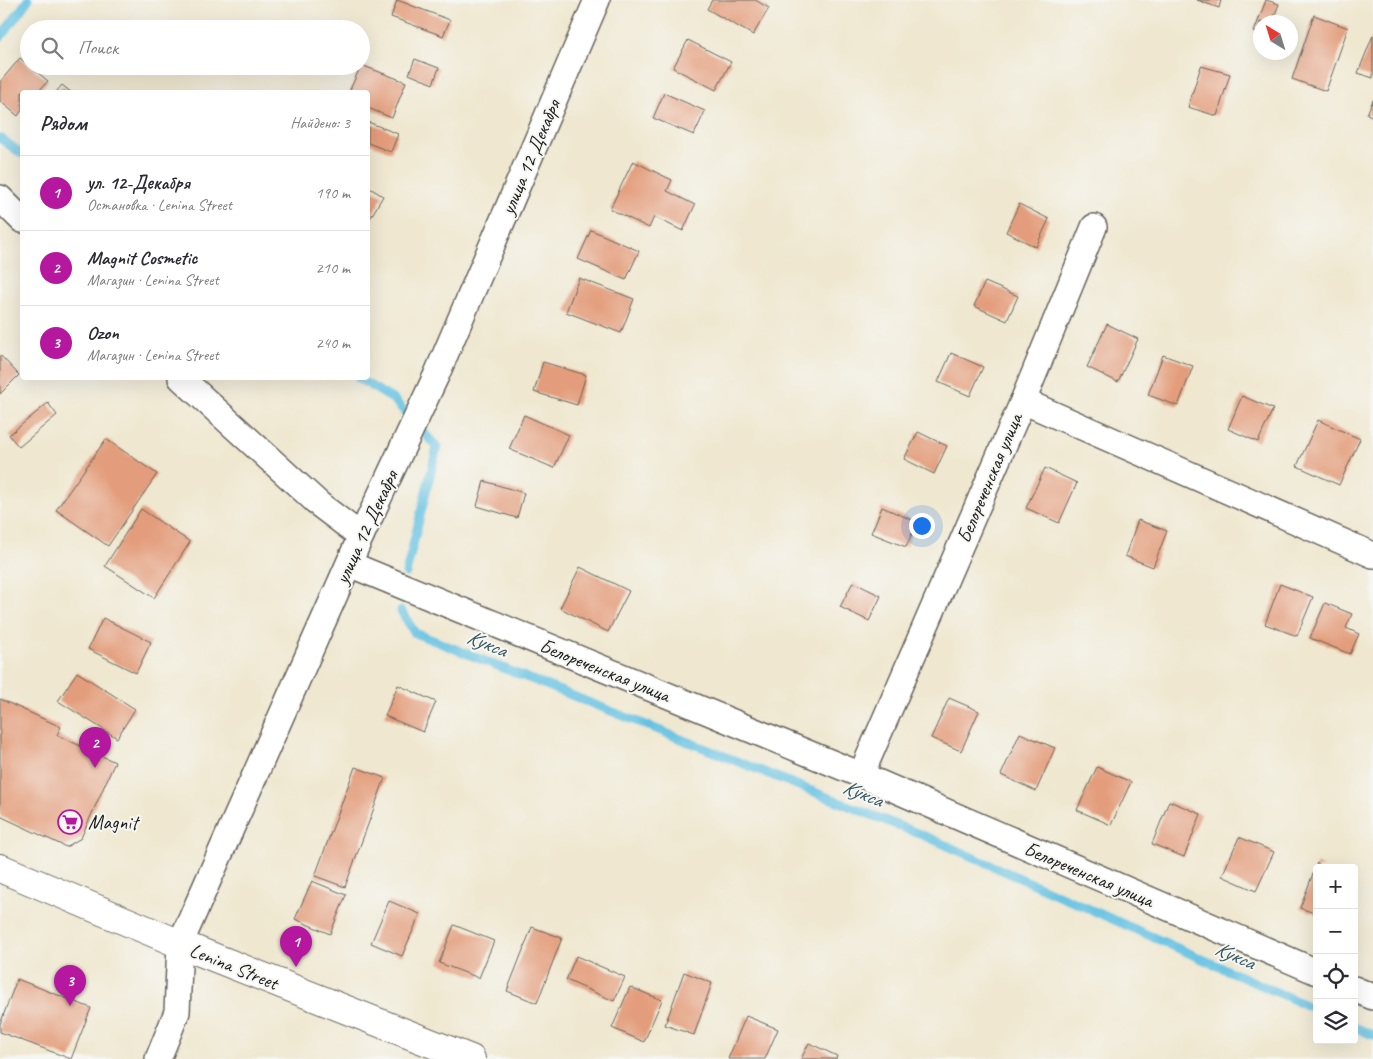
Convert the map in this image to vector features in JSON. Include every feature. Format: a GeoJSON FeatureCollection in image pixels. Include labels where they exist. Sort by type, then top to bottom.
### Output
{"type":"FeatureCollection","features":[{"type":"Feature","properties":{"kind":"street","name":"улица 12 Декабря"},"geometry":{"type":"LineString","coordinates":[[158,1059],[177,1012],[180,944],[361,536],[436,376],[597,0]]}},
{"type":"Feature","properties":{"kind":"street"},"geometry":{"type":"LineString","coordinates":[[0,198],[20,218]]}},
{"type":"Feature","properties":{"kind":"street","name":"Белореченская улица"},"geometry":{"type":"LineString","coordinates":[[861,775],[1023,401],[1094,227]]}},
{"type":"Feature","properties":{"kind":"street"},"geometry":{"type":"LineString","coordinates":[[183,380],[210,407],[320,505],[361,536]]}},
{"type":"Feature","properties":{"kind":"street","name":"Белореченская улица"},"geometry":{"type":"LineString","coordinates":[[1023,401],[1373,555]]}},
{"type":"Feature","properties":{"kind":"street","name":"Белореченская улица"},"geometry":{"type":"LineString","coordinates":[[349,564],[861,775],[1313,970]]}},
{"type":"Feature","properties":{"kind":"street","name":"Lenina Street"},"geometry":{"type":"LineString","coordinates":[[0,868],[180,944],[470,1059]]}},
{"type":"Feature","properties":{"kind":"street"},"geometry":{"type":"LineString","coordinates":[[1358,990],[1373,997]]}},
{"type":"Feature","properties":{"kind":"building"},"geometry":{"type":"Polygon","coordinates":[[[397,0],[450,20],[443,36],[391,17],[397,0]]]}},
{"type":"Feature","properties":{"kind":"building"},"geometry":{"type":"Polygon","coordinates":[[[712,0],[755,0],[769,8],[753,35],[707,9],[712,0]]]}},
{"type":"Feature","properties":{"kind":"building"},"geometry":{"type":"Polygon","coordinates":[[[1197,0],[1221,0],[1219,8],[1197,0]]]}},
{"type":"Feature","properties":{"kind":"building"},"geometry":{"type":"Polygon","coordinates":[[[1266,0],[1279,4],[1275,15],[1260,15],[1266,0]]]}},
{"type":"Feature","properties":{"kind":"building"},"geometry":{"type":"Polygon","coordinates":[[[1314,15],[1348,28],[1326,91],[1292,79],[1314,15]]]}},
{"type":"Feature","properties":{"kind":"building"},"geometry":{"type":"Polygon","coordinates":[[[1373,35],[1373,78],[1358,73],[1373,35]]]}},
{"type":"Feature","properties":{"kind":"building"},"geometry":{"type":"Polygon","coordinates":[[[688,40],[731,62],[716,90],[673,68],[688,40]]]}},
{"type":"Feature","properties":{"kind":"building"},"geometry":{"type":"Polygon","coordinates":[[[20,58],[20,75],[41,75],[48,81],[40,90],[20,90],[20,113],[18,116],[0,101],[0,82],[20,58]]]}},
{"type":"Feature","properties":{"kind":"building"},"geometry":{"type":"Polygon","coordinates":[[[415,59],[439,68],[433,84],[409,74],[415,59]]]}},
{"type":"Feature","properties":{"kind":"building"},"geometry":{"type":"Polygon","coordinates":[[[1201,66],[1230,74],[1217,116],[1188,107],[1201,66]]]}},
{"type":"Feature","properties":{"kind":"building"},"geometry":{"type":"Polygon","coordinates":[[[370,68],[406,82],[392,118],[370,109],[370,90],[350,90],[357,75],[370,75],[370,68]]]}},
{"type":"Feature","properties":{"kind":"building"},"geometry":{"type":"Polygon","coordinates":[[[62,85],[68,90],[58,90],[62,85]]]}},
{"type":"Feature","properties":{"kind":"building"},"geometry":{"type":"Polygon","coordinates":[[[664,93],[705,111],[694,135],[653,118],[664,93]]]}},
{"type":"Feature","properties":{"kind":"building"},"geometry":{"type":"Polygon","coordinates":[[[1373,100],[1373,117],[1367,114],[1373,100]]]}},
{"type":"Feature","properties":{"kind":"building"},"geometry":{"type":"Polygon","coordinates":[[[370,123],[398,134],[391,152],[370,144],[370,123]]]}},
{"type":"Feature","properties":{"kind":"building"},"geometry":{"type":"Polygon","coordinates":[[[633,161],[672,180],[667,191],[695,205],[683,231],[654,217],[649,228],[610,209],[633,161]]]}},
{"type":"Feature","properties":{"kind":"building"},"geometry":{"type":"Polygon","coordinates":[[[370,188],[383,196],[370,219],[370,188]]]}},
{"type":"Feature","properties":{"kind":"building"},"geometry":{"type":"Polygon","coordinates":[[[1019,204],[1049,219],[1036,247],[1006,232],[1019,204]]]}},
{"type":"Feature","properties":{"kind":"building"},"geometry":{"type":"Polygon","coordinates":[[[591,230],[639,251],[626,280],[578,259],[591,230]]]}},
{"type":"Feature","properties":{"kind":"building"},"geometry":{"type":"Polygon","coordinates":[[[579,278],[634,299],[621,333],[566,312],[579,278]]]}},
{"type":"Feature","properties":{"kind":"building"},"geometry":{"type":"Polygon","coordinates":[[[985,282],[1018,296],[1007,321],[974,306],[985,282]]]}},
{"type":"Feature","properties":{"kind":"building"},"geometry":{"type":"Polygon","coordinates":[[[1107,324],[1138,339],[1118,382],[1087,367],[1107,324]]]}},
{"type":"Feature","properties":{"kind":"building"},"geometry":{"type":"Polygon","coordinates":[[[951,353],[983,367],[970,396],[938,382],[951,353]]]}},
{"type":"Feature","properties":{"kind":"building"},"geometry":{"type":"Polygon","coordinates":[[[0,355],[19,375],[0,394],[0,355]]]}},
{"type":"Feature","properties":{"kind":"building"},"geometry":{"type":"Polygon","coordinates":[[[1163,355],[1193,366],[1178,406],[1148,395],[1163,355]]]}},
{"type":"Feature","properties":{"kind":"building"},"geometry":{"type":"Polygon","coordinates":[[[543,362],[586,375],[577,405],[534,392],[543,362]]]}},
{"type":"Feature","properties":{"kind":"building"},"geometry":{"type":"Polygon","coordinates":[[[1242,396],[1273,409],[1258,442],[1228,429],[1242,396]]]}},
{"type":"Feature","properties":{"kind":"building"},"geometry":{"type":"Polygon","coordinates":[[[48,403],[57,415],[19,447],[9,435],[48,403]]]}},
{"type":"Feature","properties":{"kind":"building"},"geometry":{"type":"Polygon","coordinates":[[[524,415],[569,435],[554,468],[509,449],[524,415]]]}},
{"type":"Feature","properties":{"kind":"building"},"geometry":{"type":"Polygon","coordinates":[[[1318,420],[1360,439],[1339,485],[1297,466],[1318,420]]]}},
{"type":"Feature","properties":{"kind":"building"},"geometry":{"type":"Polygon","coordinates":[[[918,432],[947,446],[934,474],[904,459],[918,432]]]}},
{"type":"Feature","properties":{"kind":"building"},"geometry":{"type":"Polygon","coordinates":[[[106,439],[157,474],[108,546],[56,510],[106,439]]]}},
{"type":"Feature","properties":{"kind":"building"},"geometry":{"type":"Polygon","coordinates":[[[1045,468],[1077,483],[1059,523],[1026,508],[1045,468]]]}},
{"type":"Feature","properties":{"kind":"building"},"geometry":{"type":"Polygon","coordinates":[[[484,481],[524,493],[517,518],[477,506],[484,481]]]}},
{"type":"Feature","properties":{"kind":"building"},"geometry":{"type":"Polygon","coordinates":[[[882,507],[917,522],[906,547],[871,533],[882,507]]]}},
{"type":"Feature","properties":{"kind":"building"},"geometry":{"type":"Polygon","coordinates":[[[141,509],[190,542],[154,598],[105,566],[141,509]]]}},
{"type":"Feature","properties":{"kind":"building"},"geometry":{"type":"Polygon","coordinates":[[[1138,520],[1167,531],[1153,567],[1125,556],[1138,520]]]}},
{"type":"Feature","properties":{"kind":"building"},"geometry":{"type":"Polygon","coordinates":[[[580,567],[629,591],[608,632],[560,608],[580,567]]]}},
{"type":"Feature","properties":{"kind":"building"},"geometry":{"type":"Polygon","coordinates":[[[853,582],[881,596],[869,621],[840,607],[853,582]]]}},
{"type":"Feature","properties":{"kind":"building"},"geometry":{"type":"Polygon","coordinates":[[[1280,584],[1313,597],[1297,636],[1265,624],[1280,584]]]}},
{"type":"Feature","properties":{"kind":"building"},"geometry":{"type":"Polygon","coordinates":[[[1325,603],[1352,614],[1346,628],[1359,634],[1350,654],[1310,638],[1325,603]]]}},
{"type":"Feature","properties":{"kind":"building"},"geometry":{"type":"Polygon","coordinates":[[[103,618],[151,642],[136,673],[88,649],[103,618]]]}},
{"type":"Feature","properties":{"kind":"building"},"geometry":{"type":"Polygon","coordinates":[[[77,672],[135,709],[117,738],[58,701],[77,672]]]}},
{"type":"Feature","properties":{"kind":"building"},"geometry":{"type":"Polygon","coordinates":[[[398,685],[436,702],[423,732],[385,716],[398,685]]]}},
{"type":"Feature","properties":{"kind":"building"},"geometry":{"type":"Polygon","coordinates":[[[949,698],[979,711],[961,751],[931,738],[949,698]]]}},
{"type":"Feature","properties":{"kind":"building"},"geometry":{"type":"Polygon","coordinates":[[[0,699],[61,727],[57,735],[115,762],[81,838],[66,847],[0,816],[0,699]]]}},
{"type":"Feature","properties":{"kind":"building"},"geometry":{"type":"Polygon","coordinates":[[[1020,733],[1055,748],[1036,791],[1001,775],[1020,733]]]}},
{"type":"Feature","properties":{"kind":"building"},"geometry":{"type":"Polygon","coordinates":[[[355,767],[385,778],[345,887],[315,876],[355,767]]]}},
{"type":"Feature","properties":{"kind":"building"},"geometry":{"type":"Polygon","coordinates":[[[1097,767],[1131,782],[1111,825],[1077,810],[1097,767]]]}},
{"type":"Feature","properties":{"kind":"building"},"geometry":{"type":"Polygon","coordinates":[[[1169,801],[1201,814],[1184,857],[1152,844],[1169,801]]]}},
{"type":"Feature","properties":{"kind":"building"},"geometry":{"type":"Polygon","coordinates":[[[1239,837],[1274,852],[1256,891],[1222,876],[1239,837]]]}},
{"type":"Feature","properties":{"kind":"building"},"geometry":{"type":"Polygon","coordinates":[[[1313,874],[1313,913],[1300,908],[1313,874]]]}},
{"type":"Feature","properties":{"kind":"building"},"geometry":{"type":"Polygon","coordinates":[[[312,881],[346,895],[330,934],[295,919],[312,881]]]}},
{"type":"Feature","properties":{"kind":"building"},"geometry":{"type":"Polygon","coordinates":[[[389,901],[420,914],[402,956],[371,943],[389,901]]]}},
{"type":"Feature","properties":{"kind":"building"},"geometry":{"type":"Polygon","coordinates":[[[454,925],[494,941],[479,978],[439,963],[454,925]]]}},
{"type":"Feature","properties":{"kind":"building"},"geometry":{"type":"Polygon","coordinates":[[[532,927],[562,938],[537,1003],[507,991],[532,927]]]}},
{"type":"Feature","properties":{"kind":"building"},"geometry":{"type":"Polygon","coordinates":[[[576,956],[625,977],[614,1001],[566,980],[576,956]]]}},
{"type":"Feature","properties":{"kind":"building"},"geometry":{"type":"Polygon","coordinates":[[[684,972],[712,983],[694,1035],[665,1025],[684,972]]]}},
{"type":"Feature","properties":{"kind":"building"},"geometry":{"type":"Polygon","coordinates":[[[17,979],[91,1008],[71,1059],[0,1032],[0,1024],[17,979]]]}},
{"type":"Feature","properties":{"kind":"building"},"geometry":{"type":"Polygon","coordinates":[[[630,987],[662,1000],[644,1042],[612,1028],[630,987]]]}},
{"type":"Feature","properties":{"kind":"building"},"geometry":{"type":"Polygon","coordinates":[[[746,1016],[778,1029],[765,1059],[728,1059],[746,1016]]]}},
{"type":"Feature","properties":{"kind":"building"},"geometry":{"type":"Polygon","coordinates":[[[809,1043],[837,1056],[836,1059],[801,1059],[809,1043]]]}},
{"type":"Feature","properties":{"kind":"waterway","name":"Кукса"},"geometry":{"type":"LineString","coordinates":[[0,38],[28,0]]}},
{"type":"Feature","properties":{"kind":"waterway","name":"Кукса"},"geometry":{"type":"LineString","coordinates":[[0,138],[20,153]]}},
{"type":"Feature","properties":{"kind":"waterway","name":"Кукса"},"geometry":{"type":"LineString","coordinates":[[361,380],[394,400],[437,447],[406,573]]}},
{"type":"Feature","properties":{"kind":"waterway","name":"Кукса"},"geometry":{"type":"LineString","coordinates":[[401,611],[415,633],[932,839],[1313,1008]]}},
{"type":"Feature","properties":{"kind":"waterway","name":"Кукса"},"geometry":{"type":"LineString","coordinates":[[1358,1029],[1373,1035]]}},
{"type":"Feature","properties":{"kind":"place","name":"Magnit Cosmetic"},"geometry":{"type":"Point","coordinates":[95,768]}},
{"type":"Feature","properties":{"kind":"place","name":"Magnit"},"geometry":{"type":"Point","coordinates":[70,822]}},
{"type":"Feature","properties":{"kind":"place","name":"ул. 12-Декабря"},"geometry":{"type":"Point","coordinates":[296,967]}},
{"type":"Feature","properties":{"kind":"place","name":"Ozon"},"geometry":{"type":"Point","coordinates":[70,1006]}}]}
